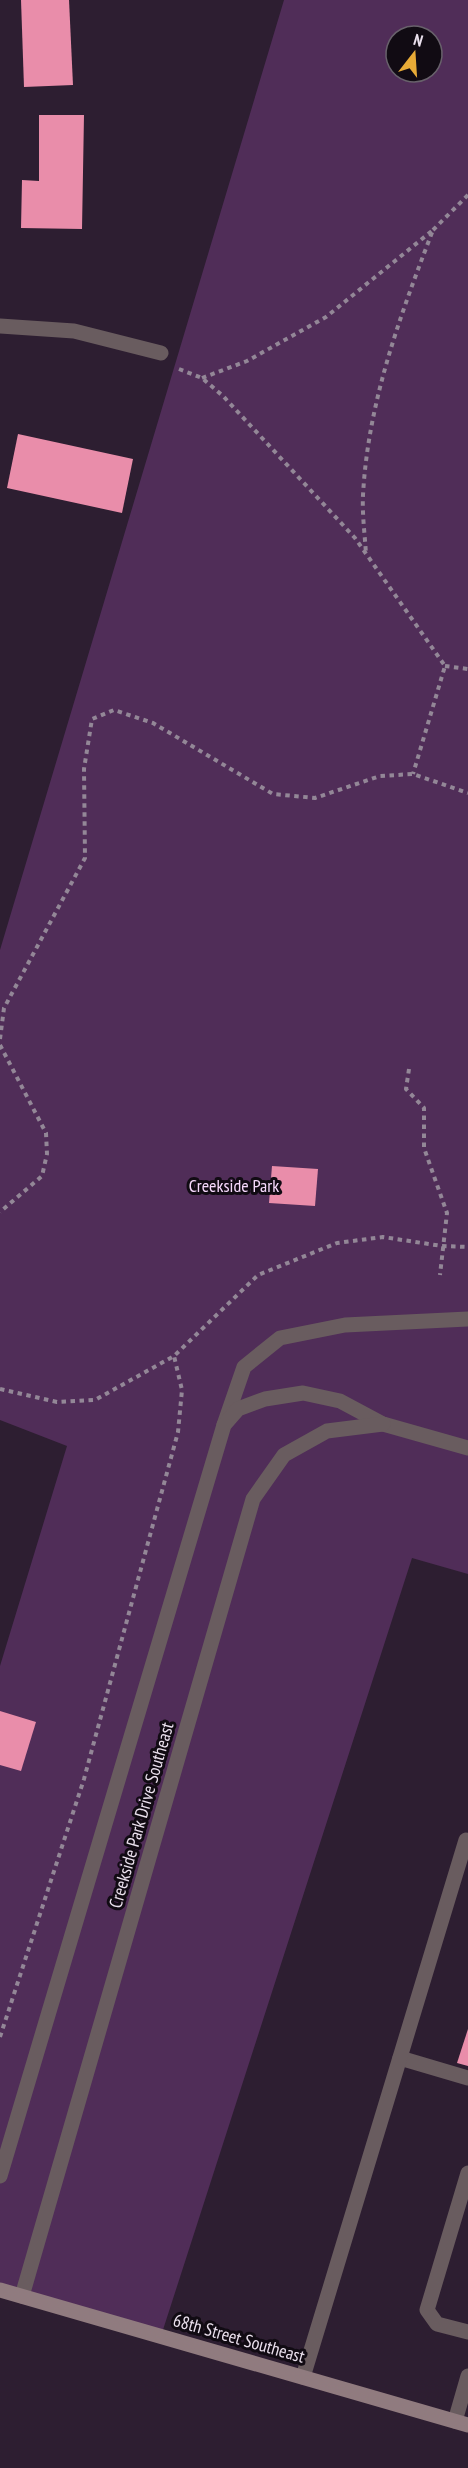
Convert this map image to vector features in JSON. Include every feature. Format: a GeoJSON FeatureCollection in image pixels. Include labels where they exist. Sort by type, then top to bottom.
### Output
{"type":"FeatureCollection","features":[{"type":"Feature","properties":{"kind":"main road","name":"68th Street Southeast"},"geometry":{"type":"LineString","coordinates":[[0,2289],[461,2423]]}},
{"type":"Feature","properties":{"kind":"street"},"geometry":{"type":"LineString","coordinates":[[0,326],[74,331],[161,353]]}},
{"type":"Feature","properties":{"kind":"street"},"geometry":{"type":"LineString","coordinates":[[224,1425],[244,1367],[280,1338],[345,1325],[468,1319]]}},
{"type":"Feature","properties":{"kind":"street","name":"Creekside Park Drive Southeast"},"geometry":{"type":"LineString","coordinates":[[0,2176],[224,1425],[238,1409],[265,1399],[303,1393],[340,1401],[383,1424],[468,1448]]}},
{"type":"Feature","properties":{"kind":"street","name":"Creekside Park Drive Southeast"},"geometry":{"type":"LineString","coordinates":[[22,2296],[253,1499],[284,1455],[310,1440],[327,1431],[383,1424]]}},
{"type":"Feature","properties":{"kind":"street"},"geometry":{"type":"LineString","coordinates":[[303,2377],[466,1840]]}},
{"type":"Feature","properties":{"kind":"street"},"geometry":{"type":"LineString","coordinates":[[400,2058],[468,2078]]}},
{"type":"Feature","properties":{"kind":"street"},"geometry":{"type":"LineString","coordinates":[[468,2173],[427,2310],[436,2324],[468,2332]]}},
{"type":"Feature","properties":{"kind":"street"},"geometry":{"type":"LineString","coordinates":[[461,2423],[468,2376]]}},
{"type":"Feature","properties":{"kind":"path"},"geometry":{"type":"LineString","coordinates":[[202,378],[247,361],[326,317],[433,230],[468,195]]}},
{"type":"Feature","properties":{"kind":"path"},"geometry":{"type":"LineString","coordinates":[[366,555],[363,496],[377,394],[402,311],[433,230]]}},
{"type":"Feature","properties":{"kind":"path"},"geometry":{"type":"LineString","coordinates":[[161,353],[159,362],[202,378],[223,396],[355,538],[445,666],[468,669]]}},
{"type":"Feature","properties":{"kind":"path"},"geometry":{"type":"LineString","coordinates":[[413,774],[445,666]]}},
{"type":"Feature","properties":{"kind":"path"},"geometry":{"type":"LineString","coordinates":[[0,1039],[3,1008],[85,858],[84,769],[92,719],[114,710],[153,723],[273,795],[315,798],[380,776],[413,774],[468,793]]}},
{"type":"Feature","properties":{"kind":"path"},"geometry":{"type":"LineString","coordinates":[[0,1045],[46,1133],[47,1154],[42,1176],[0,1212]]}},
{"type":"Feature","properties":{"kind":"path"},"geometry":{"type":"LineString","coordinates":[[409,1070],[406,1089],[424,1108],[424,1148],[447,1213],[440,1275]]}},
{"type":"Feature","properties":{"kind":"path"},"geometry":{"type":"LineString","coordinates":[[0,1389],[57,1402],[94,1400],[174,1356],[258,1275],[337,1243],[383,1237],[442,1246],[468,1247]]}},
{"type":"Feature","properties":{"kind":"path"},"geometry":{"type":"LineString","coordinates":[[0,2037],[84,1779],[178,1432],[182,1390],[174,1356]]}},
{"type":"Feature","properties":{"kind":"green space","name":"Creekside Park"},"geometry":{"type":"Polygon","coordinates":[[[284,0],[468,0],[468,1574],[412,1558],[161,2336],[0,2289],[0,1666],[67,1446],[0,1420],[0,950],[284,0]]]}},
{"type":"Feature","properties":{"kind":"building"},"geometry":{"type":"Polygon","coordinates":[[[21,0],[69,0],[73,85],[24,87],[21,0]]]}},
{"type":"Feature","properties":{"kind":"building"},"geometry":{"type":"Polygon","coordinates":[[[39,115],[84,115],[82,229],[21,228],[22,180],[39,181],[39,115]]]}},
{"type":"Feature","properties":{"kind":"building"},"geometry":{"type":"Polygon","coordinates":[[[18,434],[133,459],[122,513],[7,488],[18,434]]]}},
{"type":"Feature","properties":{"kind":"building"},"geometry":{"type":"Polygon","coordinates":[[[272,1166],[318,1169],[315,1206],[269,1203],[272,1166]]]}},
{"type":"Feature","properties":{"kind":"building"},"geometry":{"type":"Polygon","coordinates":[[[0,1711],[36,1722],[21,1771],[0,1765],[0,1711]]]}},
{"type":"Feature","properties":{"kind":"building"},"geometry":{"type":"Polygon","coordinates":[[[468,2029],[468,2066],[457,2063],[468,2029]]]}}]}
